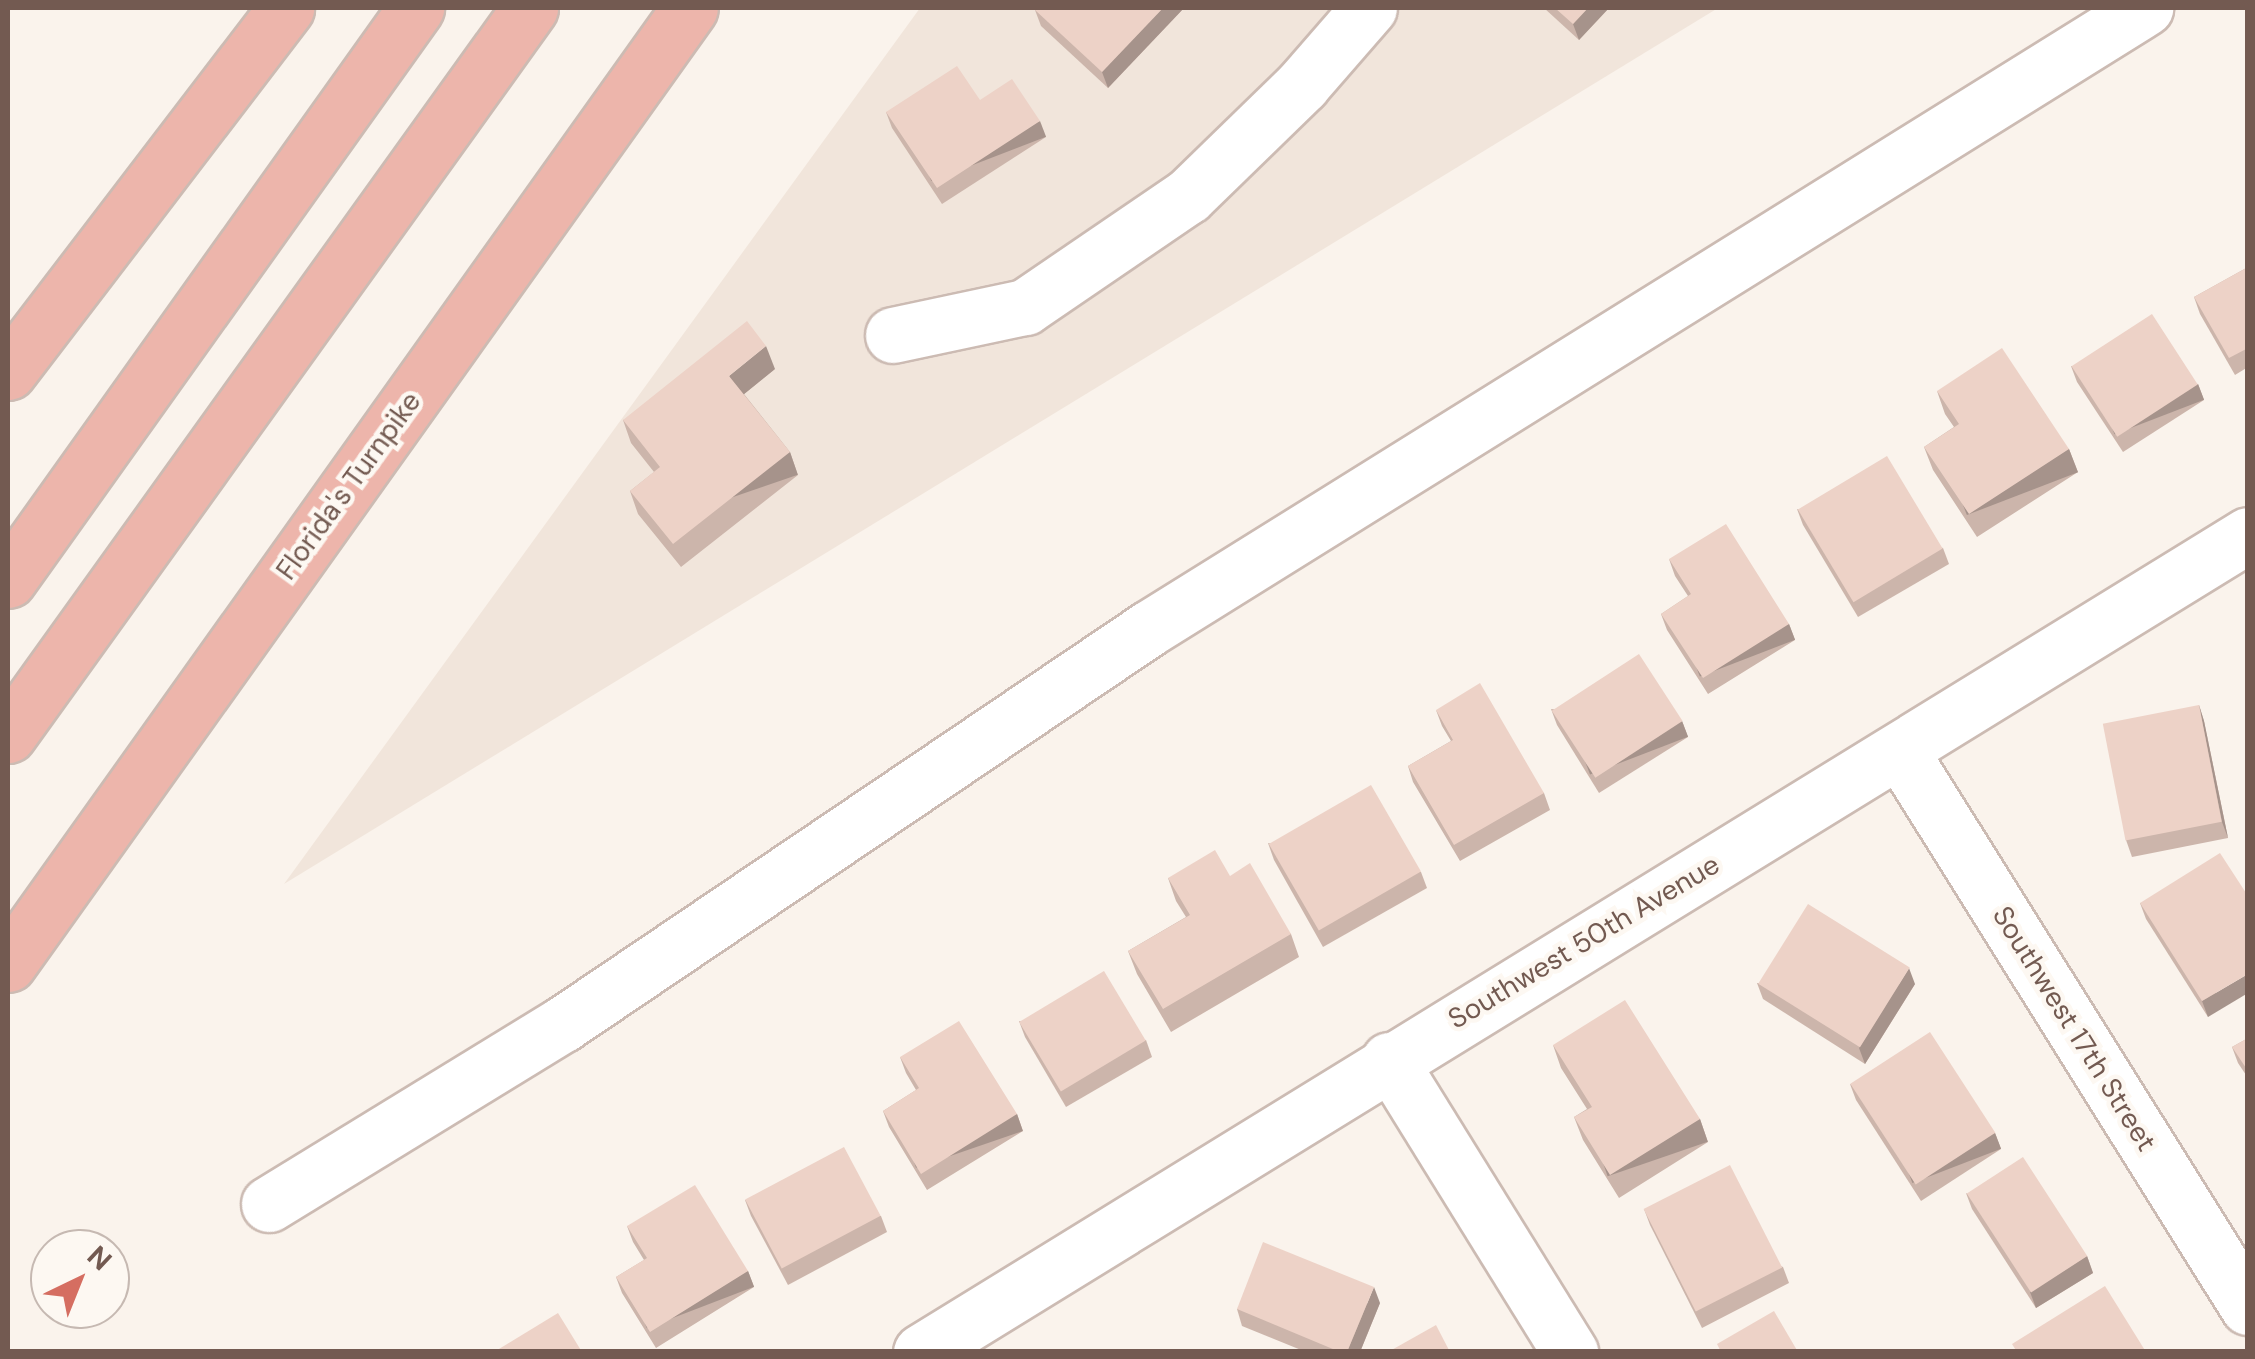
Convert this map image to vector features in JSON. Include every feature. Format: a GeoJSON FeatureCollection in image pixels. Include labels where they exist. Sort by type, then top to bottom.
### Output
{"type":"FeatureCollection","features":[{"type":"Feature","properties":{"kind":"highway"},"geometry":{"type":"LineString","coordinates":[[8,372],[286,8]]}},
{"type":"Feature","properties":{"kind":"highway"},"geometry":{"type":"LineString","coordinates":[[8,580],[416,8]]}},
{"type":"Feature","properties":{"kind":"highway"},"geometry":{"type":"LineString","coordinates":[[8,735],[530,8]]}},
{"type":"Feature","properties":{"kind":"highway","name":"Florida's Turnpike"},"geometry":{"type":"LineString","coordinates":[[8,964],[690,8]]}},
{"type":"Feature","properties":{"kind":"street"},"geometry":{"type":"LineString","coordinates":[[893,336],[1025,307],[1188,196],[1302,85],[1369,8]]}},
{"type":"Feature","properties":{"kind":"street"},"geometry":{"type":"LineString","coordinates":[[269,1204],[563,1024],[1165,618],[2144,8]]}},
{"type":"Feature","properties":{"kind":"street","name":"Southwest 50th Avenue"},"geometry":{"type":"LineString","coordinates":[[921,1352],[1388,1060],[1900,751],[2248,535]]}},
{"type":"Feature","properties":{"kind":"street","name":"Southwest 17th Street"},"geometry":{"type":"LineString","coordinates":[[1900,751],[2248,1307]]}},
{"type":"Feature","properties":{"kind":"street"},"geometry":{"type":"LineString","coordinates":[[1388,1060],[1570,1352]]}},
{"type":"Feature","properties":{"kind":"shaded area"},"geometry":{"type":"Polygon","coordinates":[[[920,8],[1718,8],[284,884],[920,8]]]}},
{"type":"Feature","properties":{"kind":"building"},"geometry":{"type":"Polygon","coordinates":[[[1037,8],[1163,8],[1102,72],[1037,8]]]}},
{"type":"Feature","properties":{"kind":"building"},"geometry":{"type":"Polygon","coordinates":[[[1555,8],[1588,8],[1573,24],[1555,8]]]}},
{"type":"Feature","properties":{"kind":"building"},"geometry":{"type":"Polygon","coordinates":[[[957,66],[980,100],[1012,79],[1040,121],[937,188],[886,112],[957,66]]]}},
{"type":"Feature","properties":{"kind":"building"},"geometry":{"type":"Polygon","coordinates":[[[2248,267],[2248,348],[2229,358],[2194,297],[2248,267]]]}},
{"type":"Feature","properties":{"kind":"building"},"geometry":{"type":"Polygon","coordinates":[[[2152,314],[2198,384],[2117,437],[2071,366],[2152,314]]]}},
{"type":"Feature","properties":{"kind":"building"},"geometry":{"type":"Polygon","coordinates":[[[747,321],[766,346],[729,376],[790,452],[673,544],[630,491],[660,467],[623,420],[747,321]]]}},
{"type":"Feature","properties":{"kind":"building"},"geometry":{"type":"Polygon","coordinates":[[[2002,348],[2069,449],[1969,514],[1924,447],[1959,424],[1937,391],[2002,348]]]}},
{"type":"Feature","properties":{"kind":"building"},"geometry":{"type":"Polygon","coordinates":[[[1887,456],[1943,549],[1853,602],[1798,510],[1887,456]]]}},
{"type":"Feature","properties":{"kind":"building"},"geometry":{"type":"Polygon","coordinates":[[[1726,524],[1789,624],[1703,678],[1661,614],[1691,594],[1669,559],[1726,524]]]}},
{"type":"Feature","properties":{"kind":"building"},"geometry":{"type":"Polygon","coordinates":[[[1639,654],[1683,721],[1595,778],[1552,711],[1639,654]]]}},
{"type":"Feature","properties":{"kind":"building"},"geometry":{"type":"Polygon","coordinates":[[[1480,683],[1544,793],[1454,845],[1408,766],[1453,740],[1436,710],[1480,683]]]}},
{"type":"Feature","properties":{"kind":"building"},"geometry":{"type":"Polygon","coordinates":[[[2199,705],[2222,822],[2126,841],[2103,724],[2199,705]]]}},
{"type":"Feature","properties":{"kind":"building"},"geometry":{"type":"Polygon","coordinates":[[[1371,785],[1421,872],[1319,931],[1269,844],[1371,785]]]}},
{"type":"Feature","properties":{"kind":"building"},"geometry":{"type":"Polygon","coordinates":[[[1215,850],[1230,876],[1250,863],[1291,934],[1163,1009],[1128,951],[1190,915],[1168,878],[1215,850]]]}},
{"type":"Feature","properties":{"kind":"building"},"geometry":{"type":"Polygon","coordinates":[[[2220,853],[2248,896],[2248,974],[2202,1001],[2140,903],[2220,853]]]}},
{"type":"Feature","properties":{"kind":"building"},"geometry":{"type":"Polygon","coordinates":[[[1808,904],[1910,968],[1860,1047],[1758,984],[1808,904]]]}},
{"type":"Feature","properties":{"kind":"building"},"geometry":{"type":"Polygon","coordinates":[[[1104,971],[1146,1040],[1061,1091],[1019,1022],[1104,971]]]}},
{"type":"Feature","properties":{"kind":"building"},"geometry":{"type":"Polygon","coordinates":[[[1625,1000],[1700,1119],[1610,1175],[1574,1117],[1592,1107],[1553,1045],[1625,1000]]]}},
{"type":"Feature","properties":{"kind":"building"},"geometry":{"type":"Polygon","coordinates":[[[959,1021],[1017,1114],[921,1174],[883,1111],[919,1088],[900,1057],[959,1021]]]}},
{"type":"Feature","properties":{"kind":"building"},"geometry":{"type":"Polygon","coordinates":[[[1930,1032],[1995,1133],[1916,1184],[1850,1084],[1930,1032]]]}},
{"type":"Feature","properties":{"kind":"building"},"geometry":{"type":"Polygon","coordinates":[[[2248,1038],[2248,1071],[2232,1047],[2248,1038]]]}},
{"type":"Feature","properties":{"kind":"building"},"geometry":{"type":"Polygon","coordinates":[[[844,1147],[881,1216],[782,1268],[745,1200],[844,1147]]]}},
{"type":"Feature","properties":{"kind":"building"},"geometry":{"type":"Polygon","coordinates":[[[2023,1157],[2087,1256],[2031,1292],[1967,1193],[2023,1157]]]}},
{"type":"Feature","properties":{"kind":"building"},"geometry":{"type":"Polygon","coordinates":[[[1730,1165],[1782,1267],[1696,1312],[1644,1209],[1730,1165]]]}},
{"type":"Feature","properties":{"kind":"building"},"geometry":{"type":"Polygon","coordinates":[[[695,1185],[748,1271],[650,1332],[616,1277],[647,1258],[627,1226],[695,1185]]]}},
{"type":"Feature","properties":{"kind":"building"},"geometry":{"type":"Polygon","coordinates":[[[1263,1242],[1374,1287],[1347,1352],[1237,1309],[1263,1242]]]}},
{"type":"Feature","properties":{"kind":"building"},"geometry":{"type":"Polygon","coordinates":[[[2105,1286],[2146,1352],[2017,1352],[2012,1344],[2105,1286]]]}},
{"type":"Feature","properties":{"kind":"building"},"geometry":{"type":"Polygon","coordinates":[[[1774,1311],[1798,1352],[1721,1352],[1717,1344],[1774,1311]]]}},
{"type":"Feature","properties":{"kind":"building"},"geometry":{"type":"Polygon","coordinates":[[[558,1313],[582,1352],[494,1352],[558,1313]]]}},
{"type":"Feature","properties":{"kind":"building"},"geometry":{"type":"Polygon","coordinates":[[[1436,1325],[1450,1352],[1388,1352],[1436,1325]]]}}]}
